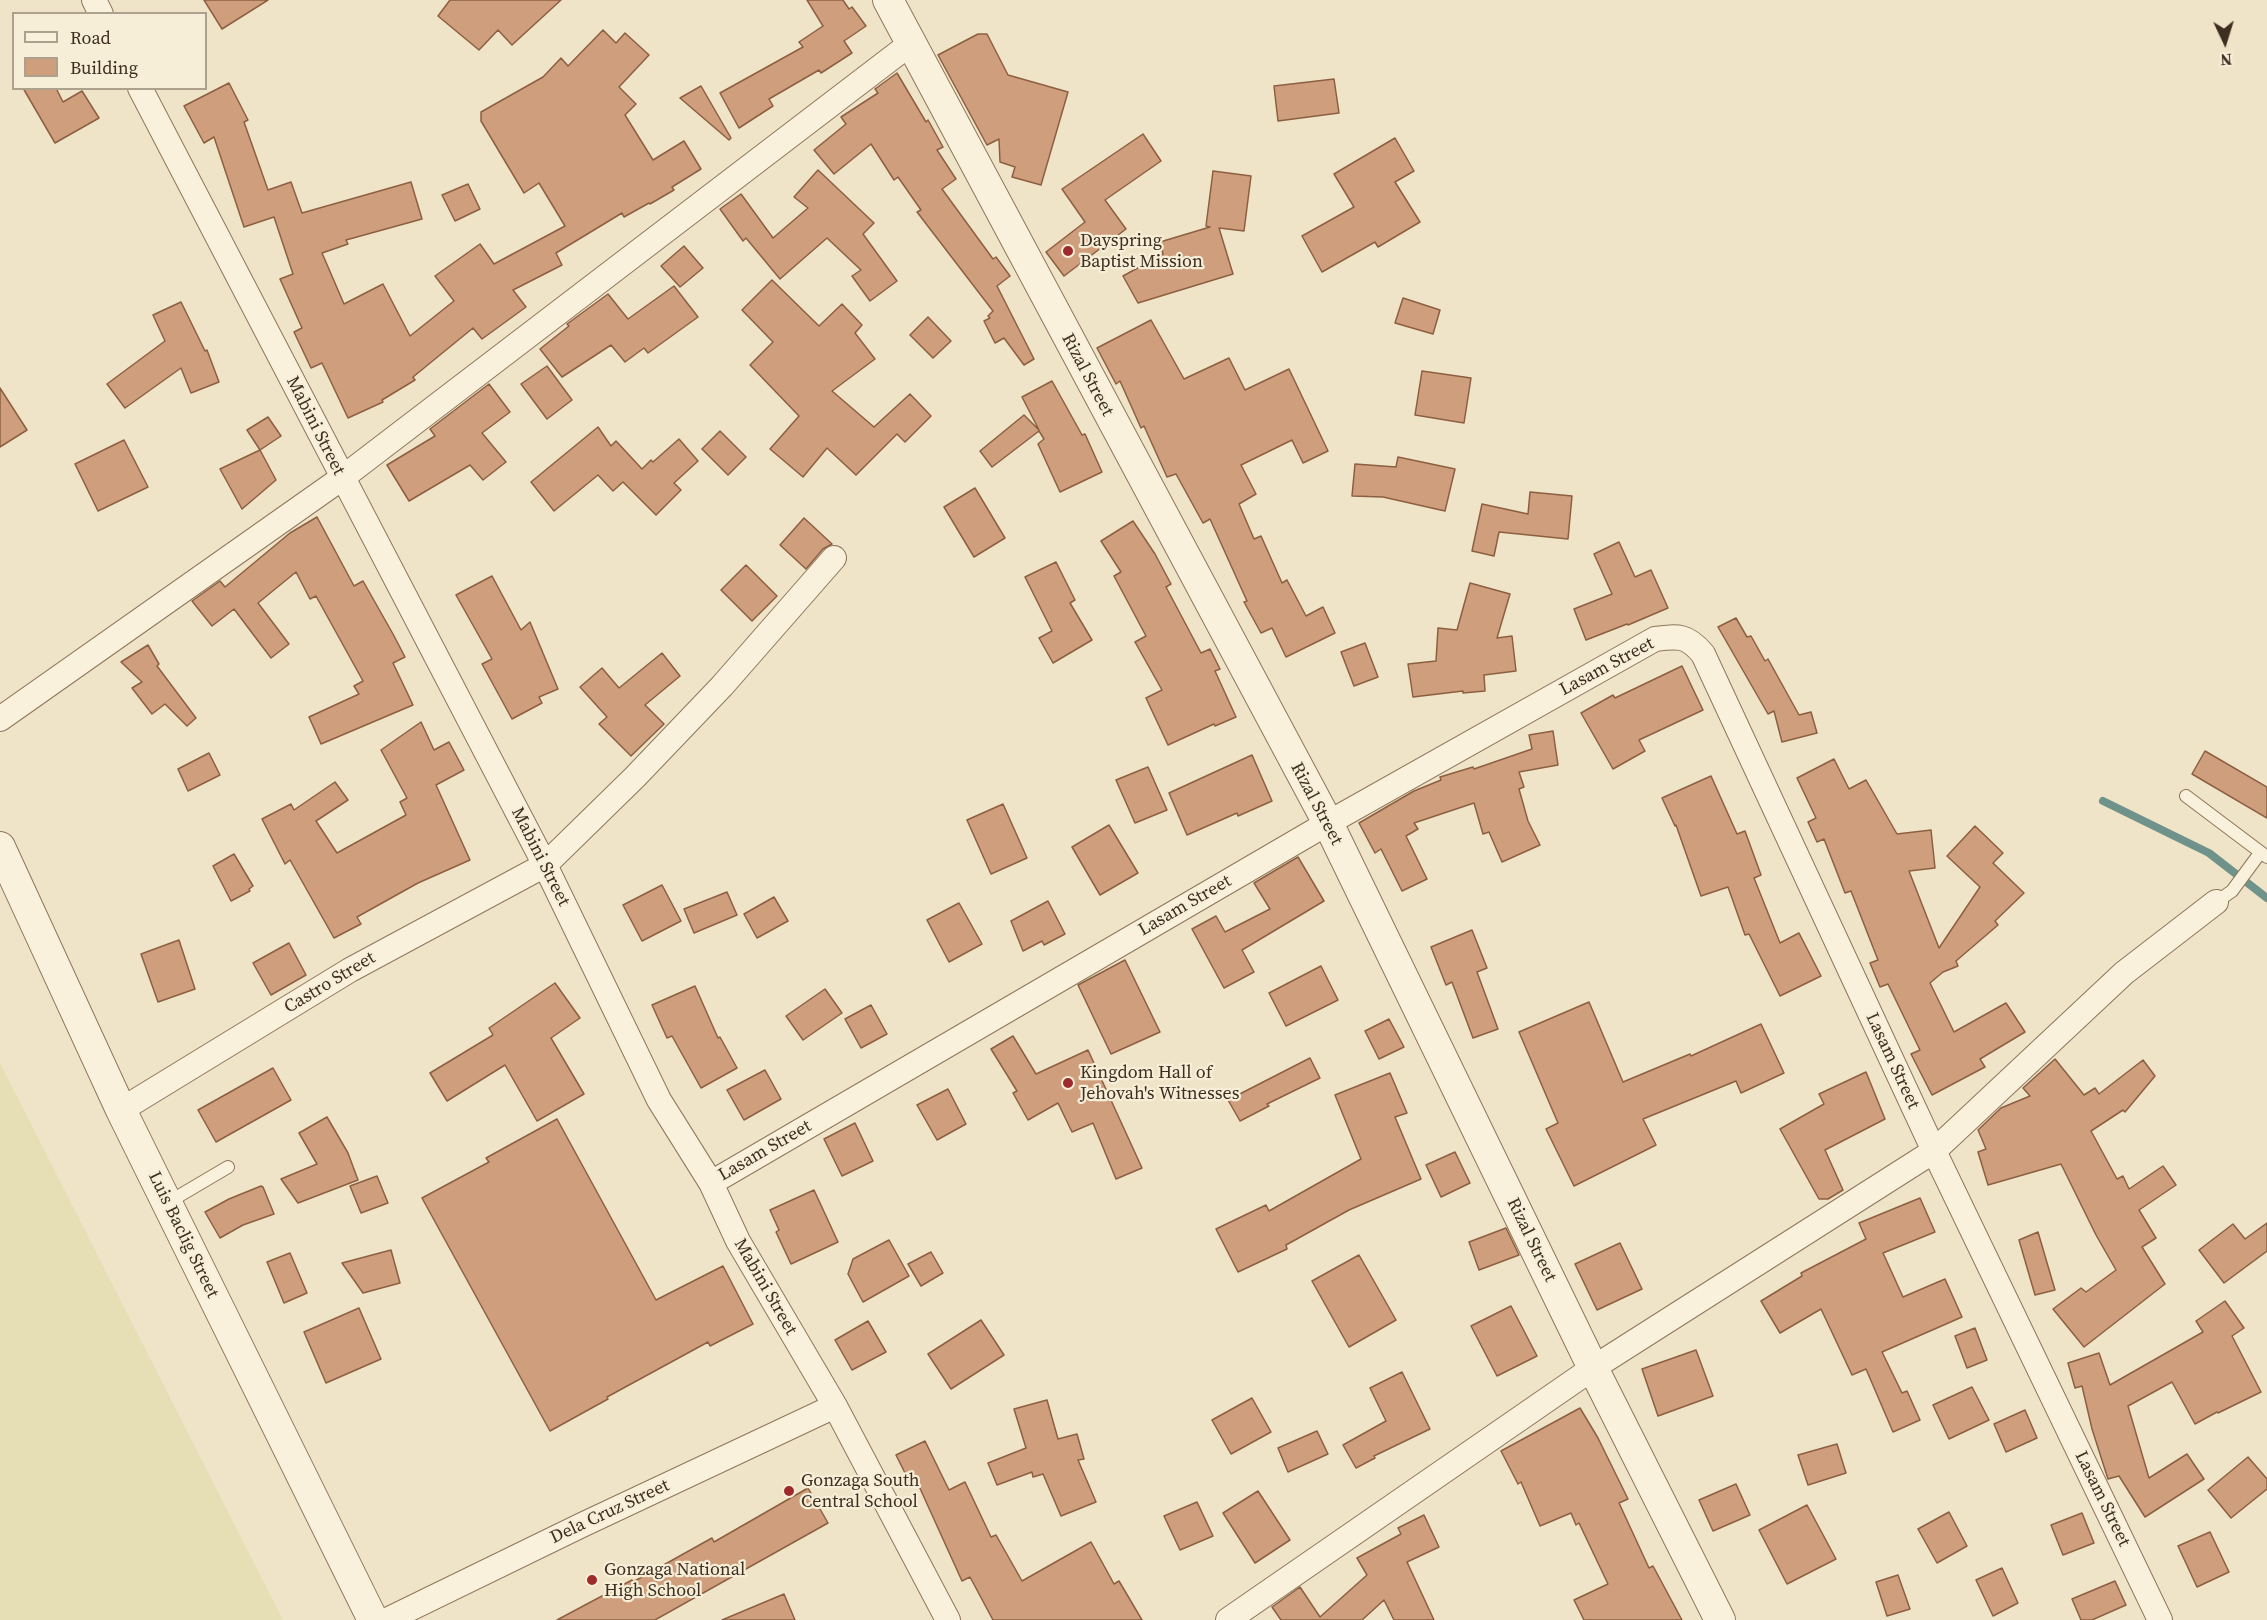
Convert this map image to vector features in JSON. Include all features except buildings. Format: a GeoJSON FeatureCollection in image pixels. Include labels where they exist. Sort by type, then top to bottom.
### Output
{"type":"FeatureCollection","features":[{"type":"Feature","properties":{"kind":"street","name":"Rizal Street"},"geometry":{"type":"LineString","coordinates":[[895,4],[910,44],[1328,823],[1593,1368],[1720,1620]]}},
{"type":"Feature","properties":{"kind":"street"},"geometry":{"type":"LineString","coordinates":[[0,719],[342,478],[910,44]]}},
{"type":"Feature","properties":{"kind":"street","name":"Mabini Street"},"geometry":{"type":"LineString","coordinates":[[141,90],[545,865],[659,1100],[711,1183],[738,1241],[835,1406],[948,1620]]}},
{"type":"Feature","properties":{"kind":"street","name":"Castro Street"},"geometry":{"type":"LineString","coordinates":[[121,1110],[350,970],[545,865],[635,777],[722,686],[834,558]]}},
{"type":"Feature","properties":{"kind":"street","name":"Lasam Street"},"geometry":{"type":"LineString","coordinates":[[711,1183],[1328,823],[1655,639],[1676,636],[1688,639],[1703,654],[1934,1151],[2160,1620]]}},
{"type":"Feature","properties":{"kind":"street","name":"Luis Baclig Street"},"geometry":{"type":"LineString","coordinates":[[0,847],[121,1110],[373,1620]]}},
{"type":"Feature","properties":{"kind":"street"},"geometry":{"type":"LineString","coordinates":[[1228,1620],[1593,1368],[1934,1151],[2124,973],[2216,902]]}},
{"type":"Feature","properties":{"kind":"street","name":"Dela Cruz Street"},"geometry":{"type":"LineString","coordinates":[[387,1620],[835,1406]]}},
{"type":"Feature","properties":{"kind":"lane"},"geometry":{"type":"LineString","coordinates":[[2186,796],[2264,855],[2232,891],[2216,902]]}},
{"type":"Feature","properties":{"kind":"lane"},"geometry":{"type":"LineString","coordinates":[[167,1203],[228,1167]]}},
{"type":"Feature","properties":{"kind":"shaded area"},"geometry":{"type":"Polygon","coordinates":[[[0,1063],[283,1620],[0,1620],[0,1063]]]}},
{"type":"Feature","properties":{"kind":"waterway"},"geometry":{"type":"LineString","coordinates":[[2103,801],[2209,853],[2267,898]]}},
{"type":"Feature","properties":{"kind":"place","name":"Dayspring Baptist Mission"},"geometry":{"type":"Point","coordinates":[1068,251]}},
{"type":"Feature","properties":{"kind":"place","name":"Kingdom Hall of Jehovah's Witnesses"},"geometry":{"type":"Point","coordinates":[1068,1083]}},
{"type":"Feature","properties":{"kind":"place","name":"Gonzaga South Central School"},"geometry":{"type":"Point","coordinates":[789,1491]}},
{"type":"Feature","properties":{"kind":"place","name":"Gonzaga National High School"},"geometry":{"type":"Point","coordinates":[592,1580]}}]}
